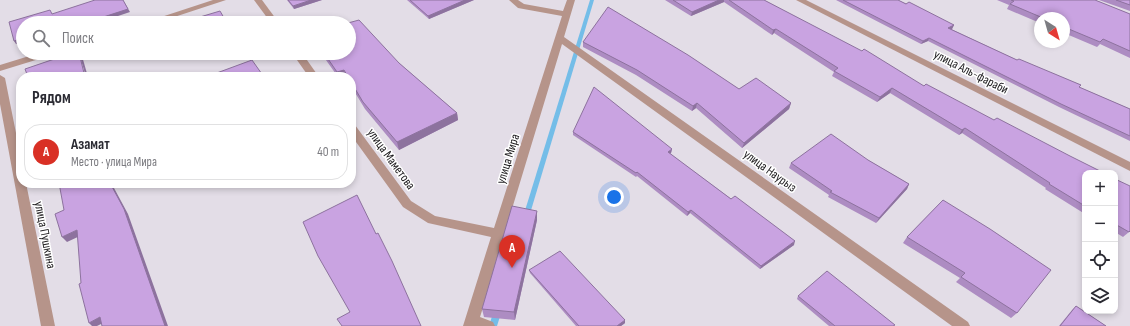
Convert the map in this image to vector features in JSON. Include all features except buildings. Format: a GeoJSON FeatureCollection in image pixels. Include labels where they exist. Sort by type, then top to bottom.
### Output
{"type":"FeatureCollection","features":[{"type":"Feature","properties":{"kind":"street"},"geometry":{"type":"LineString","coordinates":[[170,16],[222,0]]}},
{"type":"Feature","properties":{"kind":"street"},"geometry":{"type":"LineString","coordinates":[[258,0],[269,16]]}},
{"type":"Feature","properties":{"kind":"street"},"geometry":{"type":"LineString","coordinates":[[513,0],[521,6],[567,14]]}},
{"type":"Feature","properties":{"kind":"street","name":"улица Мира"},"geometry":{"type":"LineString","coordinates":[[471,323],[500,234],[571,0]]}},
{"type":"Feature","properties":{"kind":"street","name":"улица Аль-фараби"},"geometry":{"type":"LineString","coordinates":[[800,0],[1130,167]]}},
{"type":"Feature","properties":{"kind":"street","name":"улица Наурыз"},"geometry":{"type":"LineString","coordinates":[[560,38],[963,326]]}},
{"type":"Feature","properties":{"kind":"street"},"geometry":{"type":"LineString","coordinates":[[0,68],[26,60]]}},
{"type":"Feature","properties":{"kind":"street"},"geometry":{"type":"LineString","coordinates":[[301,60],[310,72]]}},
{"type":"Feature","properties":{"kind":"street","name":"улица Пушкина"},"geometry":{"type":"LineString","coordinates":[[0,78],[16,161]]}},
{"type":"Feature","properties":{"kind":"street","name":"улица Маметова"},"geometry":{"type":"LineString","coordinates":[[356,135],[407,204],[432,220],[500,234]]}},
{"type":"Feature","properties":{"kind":"street","name":"улица Пушкина"},"geometry":{"type":"LineString","coordinates":[[21,188],[48,326]]}},
{"type":"Feature","properties":{"kind":"street"},"geometry":{"type":"LineString","coordinates":[[471,323],[488,326]]}},
{"type":"Feature","properties":{"kind":"waterway"},"geometry":{"type":"LineString","coordinates":[[526,217],[592,0]]}},
{"type":"Feature","properties":{"kind":"waterway"},"geometry":{"type":"LineString","coordinates":[[493,326],[498,310]]}},
{"type":"Feature","properties":{"kind":"place","name":"Азамат"},"geometry":{"type":"Point","coordinates":[512,268]}}]}
